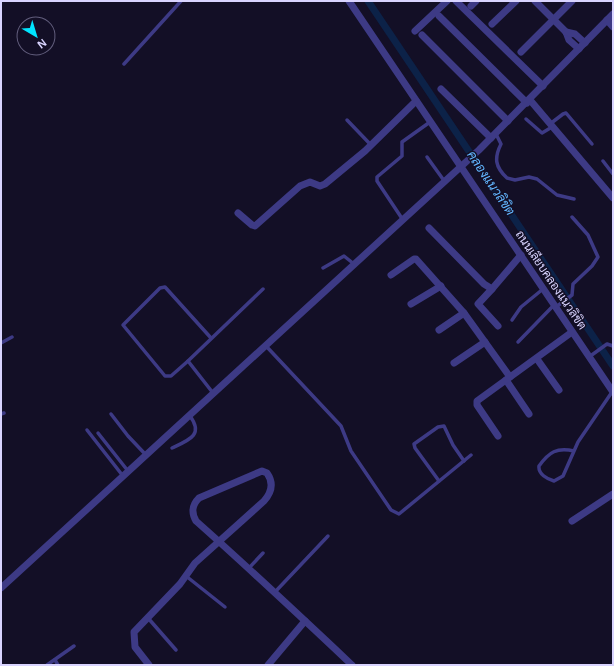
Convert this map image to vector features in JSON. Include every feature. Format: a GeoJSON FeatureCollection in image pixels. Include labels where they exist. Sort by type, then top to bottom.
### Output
{"type":"FeatureCollection","features":[{"type":"Feature","properties":{"kind":"street","name":"ถนนเลียบคลองแนวลิขิต"},"geometry":{"type":"LineString","coordinates":[[349,1],[543,289],[556,305],[572,332],[591,355],[613,392]]}},
{"type":"Feature","properties":{"kind":"street"},"geometry":{"type":"LineString","coordinates":[[415,31],[447,1]]}},
{"type":"Feature","properties":{"kind":"street"},"geometry":{"type":"LineString","coordinates":[[456,1],[543,86]]}},
{"type":"Feature","properties":{"kind":"street"},"geometry":{"type":"LineString","coordinates":[[492,24],[516,1]]}},
{"type":"Feature","properties":{"kind":"street"},"geometry":{"type":"LineString","coordinates":[[535,1],[566,32],[569,40],[579,49]]}},
{"type":"Feature","properties":{"kind":"street"},"geometry":{"type":"LineString","coordinates":[[521,52],[572,1]]}},
{"type":"Feature","properties":{"kind":"street"},"geometry":{"type":"LineString","coordinates":[[1,588],[445,182],[494,136],[613,14]]}},
{"type":"Feature","properties":{"kind":"street"},"geometry":{"type":"LineString","coordinates":[[439,16],[551,125],[613,198]]}},
{"type":"Feature","properties":{"kind":"street"},"geometry":{"type":"LineString","coordinates":[[607,20],[613,28]]}},
{"type":"Feature","properties":{"kind":"street"},"geometry":{"type":"LineString","coordinates":[[566,32],[575,34],[585,43]]}},
{"type":"Feature","properties":{"kind":"street"},"geometry":{"type":"LineString","coordinates":[[422,35],[508,121]]}},
{"type":"Feature","properties":{"kind":"street"},"geometry":{"type":"LineString","coordinates":[[441,89],[494,136]]}},
{"type":"Feature","properties":{"kind":"street"},"geometry":{"type":"LineString","coordinates":[[238,213],[252,225],[258,225],[300,186],[310,182],[320,186],[325,184],[371,145],[416,100]]}},
{"type":"Feature","properties":{"kind":"street"},"geometry":{"type":"LineString","coordinates":[[429,228],[484,284],[492,289]]}},
{"type":"Feature","properties":{"kind":"street"},"geometry":{"type":"LineString","coordinates":[[498,326],[478,304],[521,255]]}},
{"type":"Feature","properties":{"kind":"street"},"geometry":{"type":"LineString","coordinates":[[391,275],[414,259],[441,286],[464,313],[485,342],[529,414]]}},
{"type":"Feature","properties":{"kind":"street"},"geometry":{"type":"LineString","coordinates":[[412,304],[441,286]]}},
{"type":"Feature","properties":{"kind":"street"},"geometry":{"type":"LineString","coordinates":[[439,330],[464,313]]}},
{"type":"Feature","properties":{"kind":"street"},"geometry":{"type":"LineString","coordinates":[[498,436],[476,403],[572,332]]}},
{"type":"Feature","properties":{"kind":"street"},"geometry":{"type":"LineString","coordinates":[[454,362],[485,342]]}},
{"type":"Feature","properties":{"kind":"street"},"geometry":{"type":"LineString","coordinates":[[537,359],[559,390]]}},
{"type":"Feature","properties":{"kind":"street"},"geometry":{"type":"LineString","coordinates":[[149,665],[135,647],[133,639],[134,632],[186,576],[195,563],[220,542],[269,496],[272,482],[265,471],[206,495],[195,503],[192,510],[195,519],[220,542],[249,568],[275,592],[352,665]]}},
{"type":"Feature","properties":{"kind":"street"},"geometry":{"type":"LineString","coordinates":[[572,522],[613,494]]}},
{"type":"Feature","properties":{"kind":"street"},"geometry":{"type":"LineString","coordinates":[[268,665],[305,621]]}},
{"type":"Feature","properties":{"kind":"lane"},"geometry":{"type":"LineString","coordinates":[[124,64],[181,1]]}},
{"type":"Feature","properties":{"kind":"lane"},"geometry":{"type":"LineString","coordinates":[[526,119],[542,133],[566,113],[592,144]]}},
{"type":"Feature","properties":{"kind":"lane"},"geometry":{"type":"LineString","coordinates":[[347,120],[371,145]]}},
{"type":"Feature","properties":{"kind":"lane"},"geometry":{"type":"LineString","coordinates":[[403,221],[377,181],[377,177],[402,156],[402,142],[430,122]]}},
{"type":"Feature","properties":{"kind":"lane"},"geometry":{"type":"LineString","coordinates":[[494,136],[501,144],[496,155],[496,164],[506,178],[515,180],[530,177],[537,179],[557,195],[574,199]]}},
{"type":"Feature","properties":{"kind":"lane"},"geometry":{"type":"LineString","coordinates":[[427,157],[445,182]]}},
{"type":"Feature","properties":{"kind":"lane"},"geometry":{"type":"LineString","coordinates":[[603,162],[613,174]]}},
{"type":"Feature","properties":{"kind":"lane"},"geometry":{"type":"LineString","coordinates":[[518,342],[556,305],[570,298],[573,293],[573,284],[592,266],[598,257],[588,236],[572,217]]}},
{"type":"Feature","properties":{"kind":"lane"},"geometry":{"type":"LineString","coordinates":[[323,268],[344,256],[355,265]]}},
{"type":"Feature","properties":{"kind":"lane"},"geometry":{"type":"LineString","coordinates":[[212,338],[165,287],[160,288],[123,325],[165,376],[171,376],[188,361],[212,338],[263,289]]}},
{"type":"Feature","properties":{"kind":"lane"},"geometry":{"type":"LineString","coordinates":[[512,320],[521,307],[543,289]]}},
{"type":"Feature","properties":{"kind":"lane"},"geometry":{"type":"LineString","coordinates":[[1,343],[12,337]]}},
{"type":"Feature","properties":{"kind":"lane"},"geometry":{"type":"LineString","coordinates":[[591,355],[610,344],[613,346]]}},
{"type":"Feature","properties":{"kind":"lane"},"geometry":{"type":"LineString","coordinates":[[266,346],[341,426],[351,451],[391,510],[399,514],[471,455]]}},
{"type":"Feature","properties":{"kind":"lane"},"geometry":{"type":"LineString","coordinates":[[188,361],[214,394]]}},
{"type":"Feature","properties":{"kind":"lane"},"geometry":{"type":"LineString","coordinates":[[574,451],[560,449],[555,451],[539,466],[540,473],[548,480],[554,481],[559,479],[566,471],[574,451],[613,392]]}},
{"type":"Feature","properties":{"kind":"lane"},"geometry":{"type":"LineString","coordinates":[[111,414],[128,436],[147,456]]}},
{"type":"Feature","properties":{"kind":"lane"},"geometry":{"type":"LineString","coordinates":[[172,448],[190,438],[196,432],[196,424],[190,416]]}},
{"type":"Feature","properties":{"kind":"lane"},"geometry":{"type":"LineString","coordinates":[[439,481],[415,448],[414,444],[438,427],[444,426],[448,431],[453,445],[464,461]]}},
{"type":"Feature","properties":{"kind":"lane"},"geometry":{"type":"LineString","coordinates":[[87,430],[127,474]]}},
{"type":"Feature","properties":{"kind":"lane"},"geometry":{"type":"LineString","coordinates":[[98,433],[127,474]]}},
{"type":"Feature","properties":{"kind":"lane"},"geometry":{"type":"LineString","coordinates":[[275,592],[328,536]]}},
{"type":"Feature","properties":{"kind":"lane"},"geometry":{"type":"LineString","coordinates":[[249,568],[263,553]]}},
{"type":"Feature","properties":{"kind":"lane"},"geometry":{"type":"LineString","coordinates":[[186,576],[226,608]]}},
{"type":"Feature","properties":{"kind":"lane"},"geometry":{"type":"LineString","coordinates":[[147,617],[176,650]]}},
{"type":"Feature","properties":{"kind":"lane"},"geometry":{"type":"LineString","coordinates":[[47,665],[74,646]]}},
{"type":"Feature","properties":{"kind":"lane"},"geometry":{"type":"LineString","coordinates":[[54,660],[58,665]]}},
{"type":"Feature","properties":{"kind":"waterway","name":"คลองแนวลิขิต"},"geometry":{"type":"LineString","coordinates":[[368,1],[613,366]]}}]}
